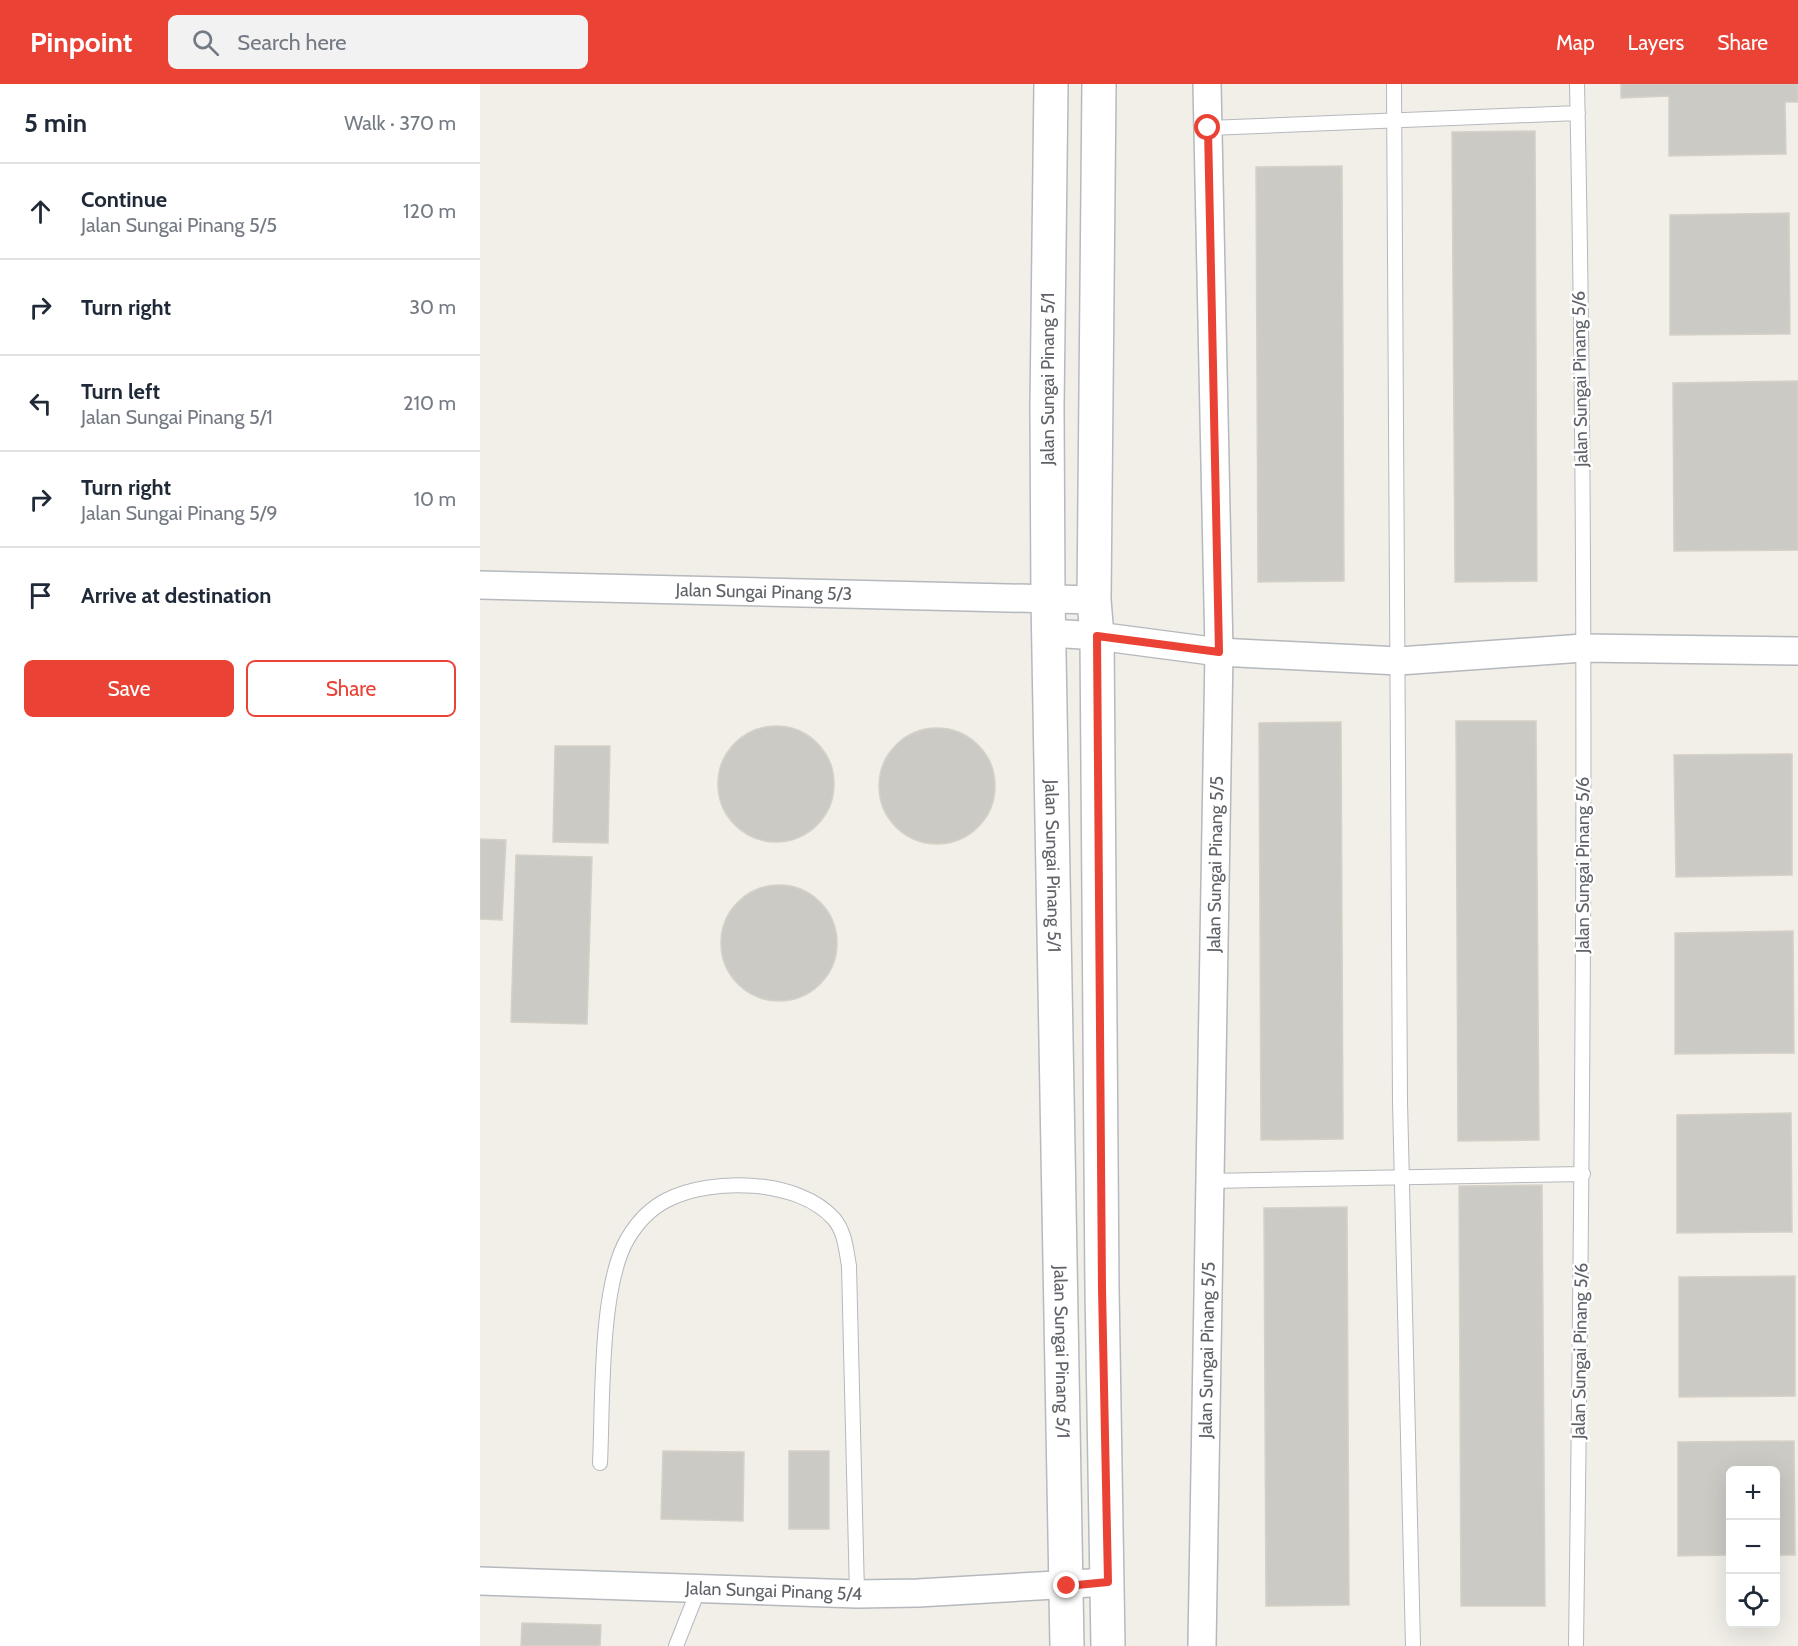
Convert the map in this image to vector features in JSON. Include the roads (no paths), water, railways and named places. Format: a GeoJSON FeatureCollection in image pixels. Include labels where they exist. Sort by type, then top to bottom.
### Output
{"type":"FeatureCollection","features":[{"type":"Feature","properties":{"kind":"street","name":"Jalan Sungai Pinang 5/1"},"geometry":{"type":"LineString","coordinates":[[1051,84],[1047,407],[1048,599],[1051,633],[1067,1646]]}},
{"type":"Feature","properties":{"kind":"street"},"geometry":{"type":"LineString","coordinates":[[1099,84],[1094,600],[1097,636],[1102,1277],[1108,1646]]}},
{"type":"Feature","properties":{"kind":"street","name":"Jalan Sungai Pinang 5/5"},"geometry":{"type":"LineString","coordinates":[[1202,1646],[1219,652],[1207,84]]}},
{"type":"Feature","properties":{"kind":"street","name":"Jalan Sungai Pinang 5/3"},"geometry":{"type":"LineString","coordinates":[[480,585],[1094,600]]}},
{"type":"Feature","properties":{"kind":"street"},"geometry":{"type":"LineString","coordinates":[[1051,633],[1097,636],[1219,652],[1400,661],[1583,648],[1798,651]]}},
{"type":"Feature","properties":{"kind":"street","name":"Jalan Sungai Pinang 5/4"},"geometry":{"type":"LineString","coordinates":[[480,1581],[857,1594],[1067,1586],[1108,1582]]}},
{"type":"Feature","properties":{"kind":"lane"},"geometry":{"type":"LineString","coordinates":[[1394,84],[1402,1179],[1413,1646]]}},
{"type":"Feature","properties":{"kind":"lane","name":"Jalan Sungai Pinang 5/6"},"geometry":{"type":"LineString","coordinates":[[1576,1646],[1582,1174],[1583,648],[1577,84]]}},
{"type":"Feature","properties":{"kind":"lane"},"geometry":{"type":"LineString","coordinates":[[1208,128],[1578,113]]}},
{"type":"Feature","properties":{"kind":"lane"},"geometry":{"type":"LineString","coordinates":[[1209,1181],[1582,1174]]}},
{"type":"Feature","properties":{"kind":"lane"},"geometry":{"type":"LineString","coordinates":[[600,1463],[609,1298],[617,1264],[628,1239],[645,1216],[666,1200],[692,1191],[733,1186],[777,1189],[802,1196],[822,1208],[835,1221],[845,1239],[849,1266],[857,1594]]}},
{"type":"Feature","properties":{"kind":"lane"},"geometry":{"type":"LineString","coordinates":[[678,1645],[699,1588]]}}]}
